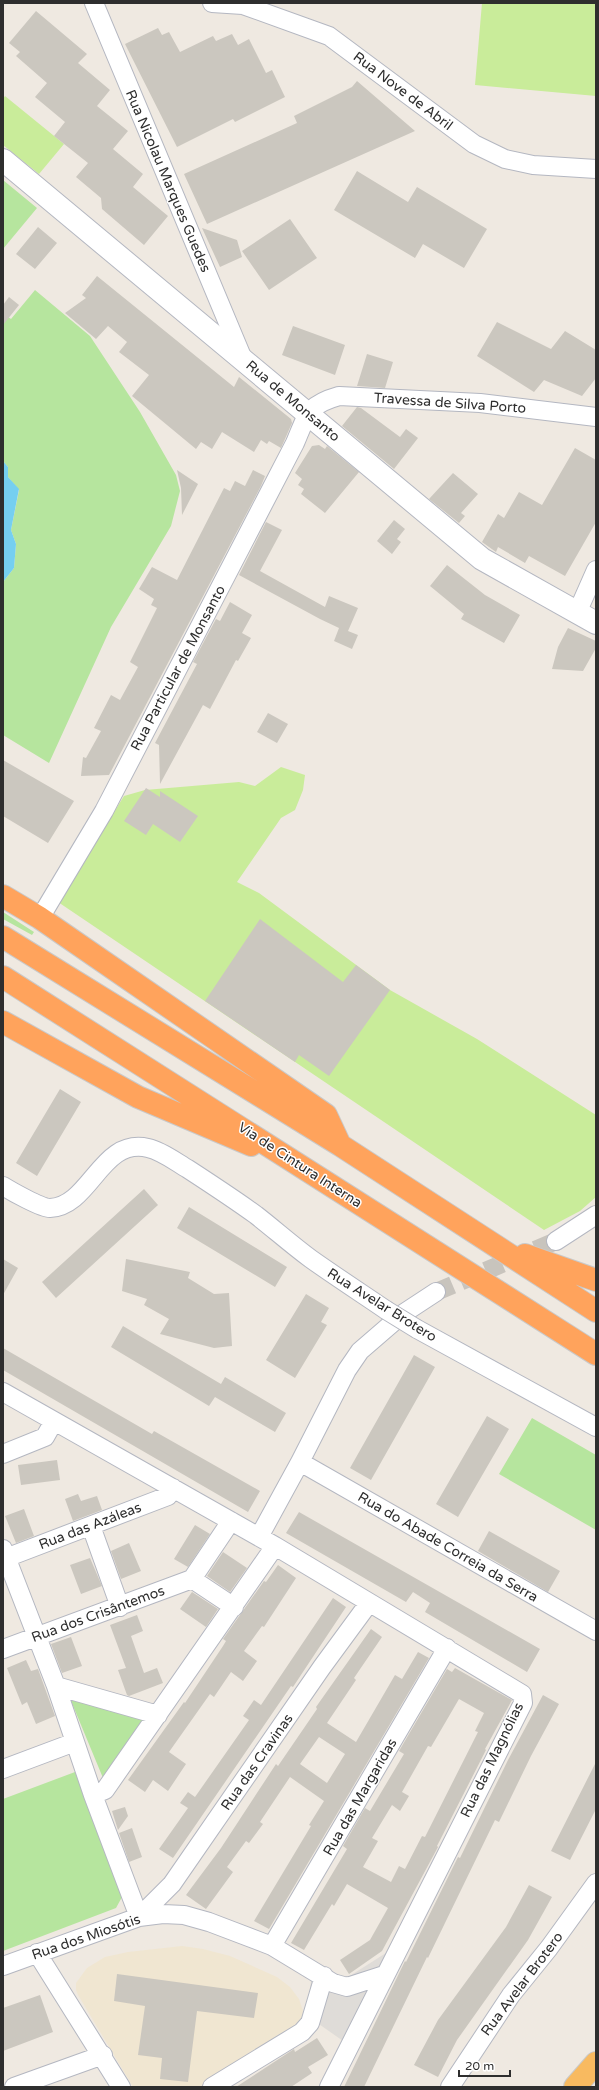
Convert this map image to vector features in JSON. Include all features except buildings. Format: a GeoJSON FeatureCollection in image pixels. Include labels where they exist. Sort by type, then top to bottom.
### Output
{"type":"FeatureCollection","features":[{"type":"Feature","properties":{"kind":"highway"},"geometry":{"type":"LineString","coordinates":[[3,896],[40,918],[326,1115],[340,1145]]}},
{"type":"Feature","properties":{"kind":"highway"},"geometry":{"type":"LineString","coordinates":[[3,937],[340,1145],[596,1311]]}},
{"type":"Feature","properties":{"kind":"highway","name":"Via de Cintura Interna"},"geometry":{"type":"LineString","coordinates":[[3,977],[596,1354]]}},
{"type":"Feature","properties":{"kind":"highway"},"geometry":{"type":"LineString","coordinates":[[3,1022],[138,1097],[300,1166]]}},
{"type":"Feature","properties":{"kind":"highway"},"geometry":{"type":"LineString","coordinates":[[488,1242],[596,1280]]}},
{"type":"Feature","properties":{"kind":"highway"},"geometry":{"type":"LineString","coordinates":[[575,2087],[596,2063]]}},
{"type":"Feature","properties":{"kind":"street","name":"Rua Nicolau Marques Guedes"},"geometry":{"type":"LineString","coordinates":[[94,3],[243,359]]}},
{"type":"Feature","properties":{"kind":"street","name":"Rua Nove de Abril"},"geometry":{"type":"LineString","coordinates":[[212,3],[243,5],[329,36],[474,144],[505,159],[533,165],[596,169]]}},
{"type":"Feature","properties":{"kind":"street","name":"Rua de Monsanto"},"geometry":{"type":"LineString","coordinates":[[3,160],[308,412],[482,559],[596,623]]}},
{"type":"Feature","properties":{"kind":"street","name":"Travessa de Silva Porto"},"geometry":{"type":"LineString","coordinates":[[308,412],[323,401],[339,396],[480,403],[596,417]]}},
{"type":"Feature","properties":{"kind":"street","name":"Rua Particular de Monsanto"},"geometry":{"type":"LineString","coordinates":[[40,918],[104,811],[296,443],[308,412]]}},
{"type":"Feature","properties":{"kind":"street"},"geometry":{"type":"LineString","coordinates":[[577,613],[596,570]]}},
{"type":"Feature","properties":{"kind":"street","name":"Rua Avelar Brotero"},"geometry":{"type":"LineString","coordinates":[[3,1186],[19,1195],[49,1208],[66,1203],[84,1188],[100,1168],[116,1154],[132,1146],[149,1148],[180,1164],[255,1215],[311,1258],[386,1310],[417,1329],[596,1427]]}},
{"type":"Feature","properties":{"kind":"street"},"geometry":{"type":"LineString","coordinates":[[556,1241],[596,1215]]}},
{"type":"Feature","properties":{"kind":"street"},"geometry":{"type":"LineString","coordinates":[[259,1537],[300,1462],[347,1370],[360,1351],[404,1313],[436,1292]]}},
{"type":"Feature","properties":{"kind":"street","name":"Rua das Magnólias"},"geometry":{"type":"LineString","coordinates":[[3,1392],[275,1546],[522,1694],[522,1703],[384,1975]]}},
{"type":"Feature","properties":{"kind":"street"},"geometry":{"type":"LineString","coordinates":[[3,1454],[45,1437],[54,1421]]}},
{"type":"Feature","properties":{"kind":"street","name":"Rua do Abade Correia da Serra"},"geometry":{"type":"LineString","coordinates":[[300,1462],[596,1631]]}},
{"type":"Feature","properties":{"kind":"street","name":"Rua das Azáleas"},"geometry":{"type":"LineString","coordinates":[[4,1555],[91,1526],[168,1496],[173,1488]]}},
{"type":"Feature","properties":{"kind":"street"},"geometry":{"type":"LineString","coordinates":[[231,1521],[192,1579],[234,1607]]}},
{"type":"Feature","properties":{"kind":"street"},"geometry":{"type":"LineString","coordinates":[[91,1526],[120,1607]]}},
{"type":"Feature","properties":{"kind":"street"},"geometry":{"type":"LineString","coordinates":[[93,1795],[105,1790],[234,1607],[275,1546]]}},
{"type":"Feature","properties":{"kind":"street"},"geometry":{"type":"LineString","coordinates":[[4,1555],[38,1636],[93,1795],[139,1916]]}},
{"type":"Feature","properties":{"kind":"street","name":"Rua dos Crisântemos"},"geometry":{"type":"LineString","coordinates":[[3,1649],[120,1607],[192,1579]]}},
{"type":"Feature","properties":{"kind":"street","name":"Rua das Cravinas"},"geometry":{"type":"LineString","coordinates":[[139,1916],[172,1884],[322,1667],[369,1603]]}},
{"type":"Feature","properties":{"kind":"street","name":"Rua das Margaridas"},"geometry":{"type":"LineString","coordinates":[[272,1946],[447,1648]]}},
{"type":"Feature","properties":{"kind":"street"},"geometry":{"type":"LineString","coordinates":[[56,1686],[158,1715]]}},
{"type":"Feature","properties":{"kind":"street"},"geometry":{"type":"LineString","coordinates":[[3,1769],[72,1734]]}},
{"type":"Feature","properties":{"kind":"street","name":"Rua Avelar Brotero"},"geometry":{"type":"LineString","coordinates":[[450,2087],[511,1995],[549,1948],[596,1883]]}},
{"type":"Feature","properties":{"kind":"street","name":"Rua dos Miosótis"},"geometry":{"type":"LineString","coordinates":[[3,1966],[139,1916],[163,1914],[184,1915],[232,1930],[272,1946],[324,1976],[333,1983],[348,1986],[384,1975]]}},
{"type":"Feature","properties":{"kind":"street"},"geometry":{"type":"LineString","coordinates":[[37,1953],[103,2055],[121,2087]]}},
{"type":"Feature","properties":{"kind":"street"},"geometry":{"type":"LineString","coordinates":[[329,2087],[384,1975]]}},
{"type":"Feature","properties":{"kind":"street"},"geometry":{"type":"LineString","coordinates":[[212,2087],[302,2032],[310,2023],[324,1976]]}},
{"type":"Feature","properties":{"kind":"street"},"geometry":{"type":"LineString","coordinates":[[14,2087],[103,2055]]}},
{"type":"Feature","properties":{"kind":"shaded area"},"geometry":{"type":"Polygon","coordinates":[[[182,1946],[203,1949],[230,1956],[277,1977],[290,1987],[299,1999],[303,2011],[302,2019],[295,2028],[202,2087],[133,2087],[78,1995],[76,1983],[87,1968],[105,1957],[128,1952],[182,1946]]]}},
{"type":"Feature","properties":{"kind":"shaded area"},"geometry":{"type":"Polygon","coordinates":[[[386,1953],[401,1962],[356,2050],[306,2015],[314,1961],[345,1979],[386,1953]]]}},
{"type":"Feature","properties":{"kind":"green space"},"geometry":{"type":"Polygon","coordinates":[[[482,3],[596,3],[596,96],[475,85],[482,3]]]}},
{"type":"Feature","properties":{"kind":"green space"},"geometry":{"type":"Polygon","coordinates":[[[5,96],[64,144],[39,174],[3,145],[3,99],[5,96]]]}},
{"type":"Feature","properties":{"kind":"green space"},"geometry":{"type":"Polygon","coordinates":[[[3,180],[37,208],[3,249],[3,180]]]}},
{"type":"Feature","properties":{"kind":"green space"},"geometry":{"type":"Polygon","coordinates":[[[35,290],[90,336],[140,412],[176,475],[180,491],[171,526],[111,627],[49,763],[3,735],[3,582],[14,568],[16,544],[11,530],[19,490],[8,477],[8,467],[3,461],[3,313],[11,319],[35,290]]]}},
{"type":"Feature","properties":{"kind":"green space"},"geometry":{"type":"Polygon","coordinates":[[[281,767],[305,775],[303,790],[295,810],[281,818],[237,882],[259,893],[390,990],[477,1039],[596,1115],[596,1197],[580,1211],[544,1230],[58,902],[124,796],[145,790],[239,782],[255,786],[281,767]]]}},
{"type":"Feature","properties":{"kind":"green space"},"geometry":{"type":"Polygon","coordinates":[[[3,912],[34,932],[32,935],[3,919],[3,912]]]}},
{"type":"Feature","properties":{"kind":"green space"},"geometry":{"type":"Polygon","coordinates":[[[532,1418],[596,1455],[596,1530],[499,1474],[532,1418]]]}},
{"type":"Feature","properties":{"kind":"green space"},"geometry":{"type":"Polygon","coordinates":[[[69,1696],[145,1719],[103,1778],[69,1696]]]}},
{"type":"Feature","properties":{"kind":"green space"},"geometry":{"type":"Polygon","coordinates":[[[75,1772],[122,1897],[116,1908],[3,1951],[3,1799],[75,1772]]]}},
{"type":"Feature","properties":{"kind":"water"},"geometry":{"type":"Polygon","coordinates":[[[3,461],[8,467],[8,477],[19,489],[11,530],[16,544],[14,568],[3,582],[3,461]]]}},
{"type":"Feature","properties":{"kind":"tunnel"},"geometry":{"type":"LineString","coordinates":[[436,1292],[556,1241]]}}]}
